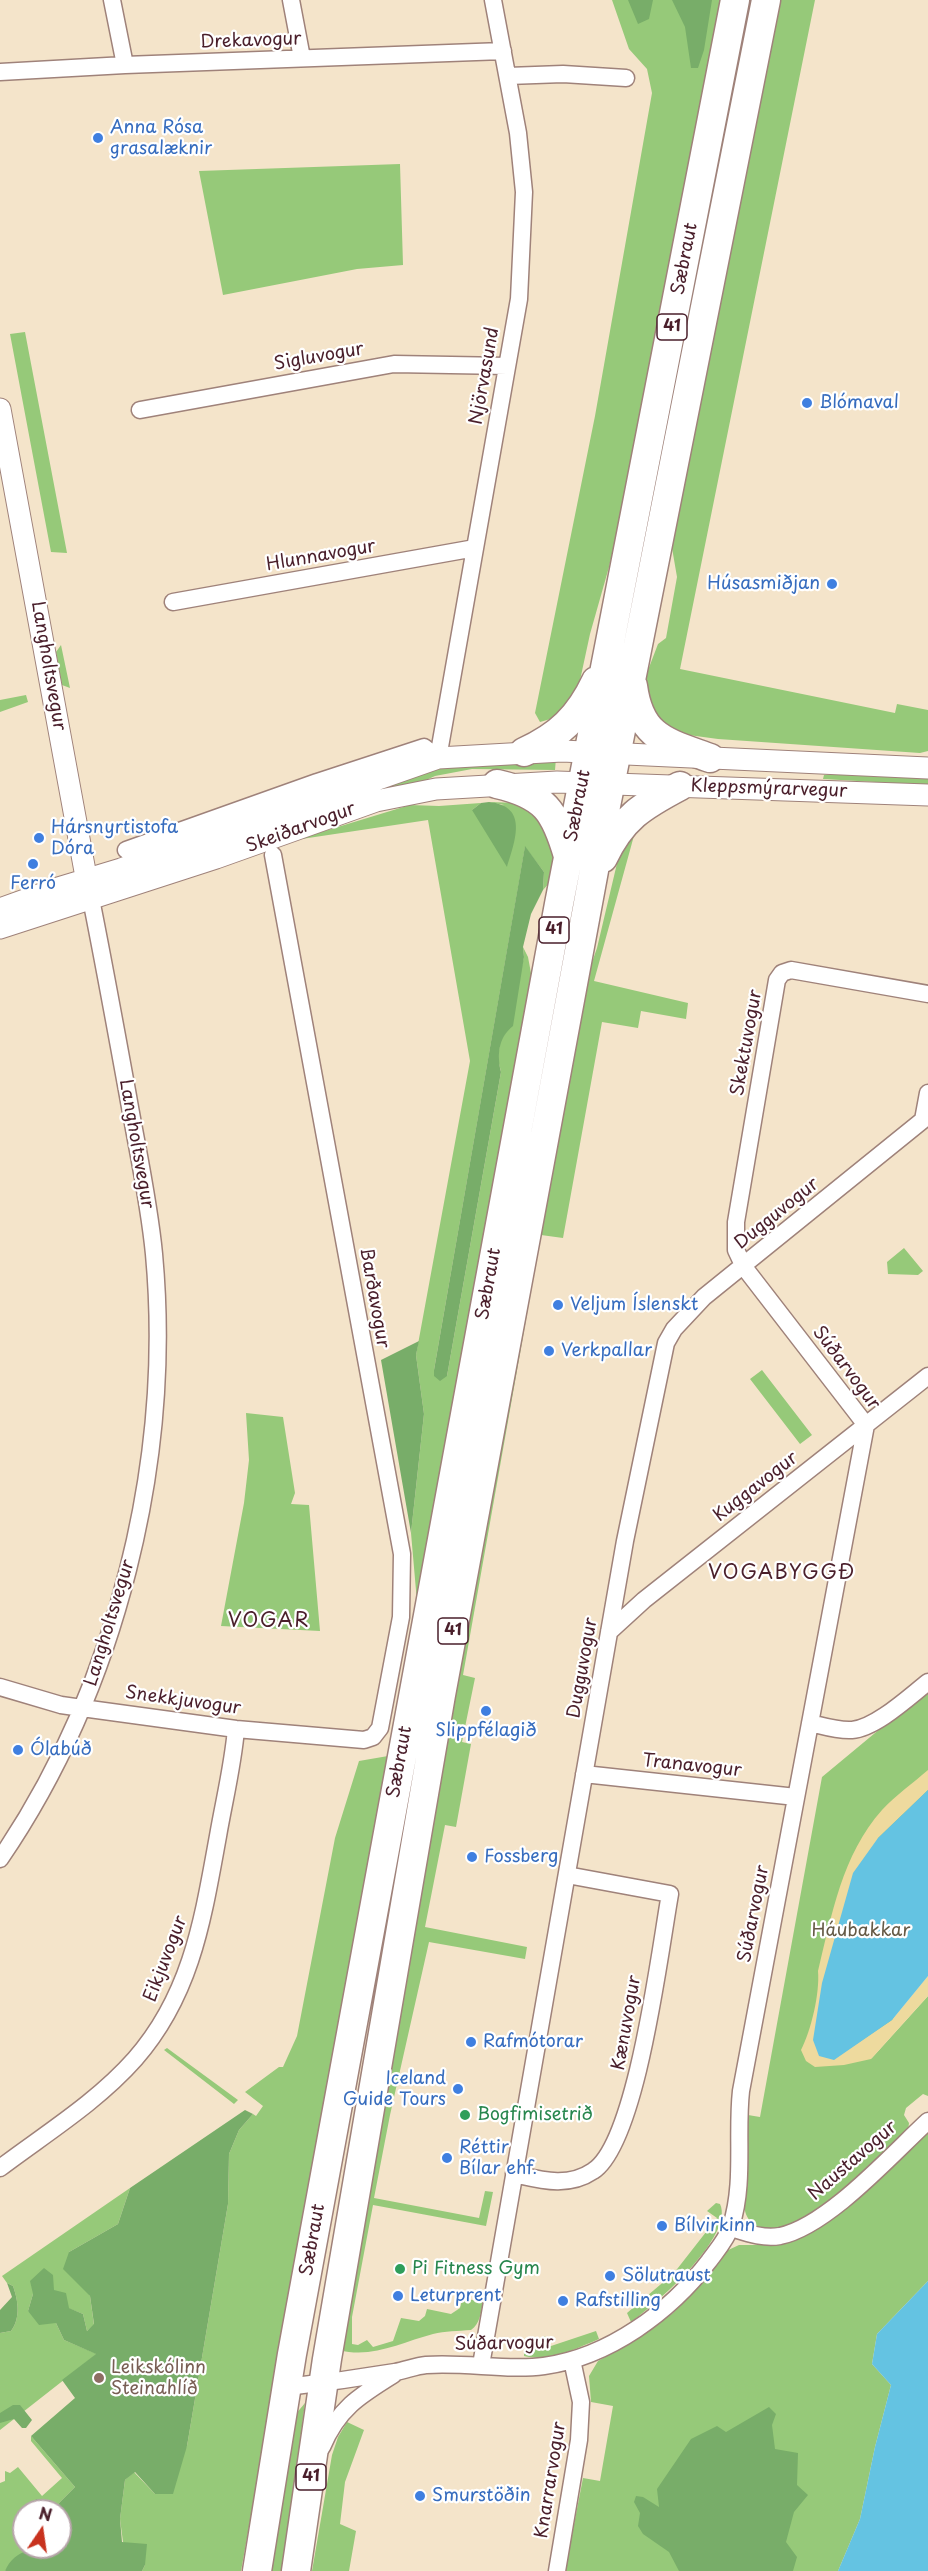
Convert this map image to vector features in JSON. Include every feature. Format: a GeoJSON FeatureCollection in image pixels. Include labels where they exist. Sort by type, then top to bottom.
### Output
{"type":"FeatureCollection","features":[{"type":"Feature","properties":{"kind":"highway","name":"Sæbraut"},"geometry":{"type":"LineString","coordinates":[[257,2571],[287,2387],[568,857],[735,0]]}},
{"type":"Feature","properties":{"kind":"highway","name":"Sæbraut"},"geometry":{"type":"LineString","coordinates":[[296,2571],[324,2383],[441,1695],[592,881],[766,0]]}},
{"type":"Feature","properties":{"kind":"highway"},"geometry":{"type":"LineString","coordinates":[[524,752],[548,741],[570,722],[588,698],[608,655]]}},
{"type":"Feature","properties":{"kind":"highway"},"geometry":{"type":"LineString","coordinates":[[632,682],[639,717],[662,740],[710,758]]}},
{"type":"Feature","properties":{"kind":"highway"},"geometry":{"type":"LineString","coordinates":[[497,784],[525,792],[551,813],[559,825],[568,857]]}},
{"type":"Feature","properties":{"kind":"highway"},"geometry":{"type":"LineString","coordinates":[[592,881],[614,836],[625,822],[651,801],[680,786]]}},
{"type":"Feature","properties":{"kind":"street"},"geometry":{"type":"LineString","coordinates":[[112,0],[125,65]]}},
{"type":"Feature","properties":{"kind":"street"},"geometry":{"type":"LineString","coordinates":[[291,0],[302,58]]}},
{"type":"Feature","properties":{"kind":"street","name":"Njörvasund"},"geometry":{"type":"LineString","coordinates":[[438,758],[519,298],[524,192],[518,133],[493,0]]}},
{"type":"Feature","properties":{"kind":"street","name":"Drekavogur"},"geometry":{"type":"LineString","coordinates":[[0,72],[503,51]]}},
{"type":"Feature","properties":{"kind":"street"},"geometry":{"type":"LineString","coordinates":[[508,76],[563,74],[626,78]]}},
{"type":"Feature","properties":{"kind":"street","name":"Sigluvogur"},"geometry":{"type":"LineString","coordinates":[[140,410],[393,364],[507,366]]}},
{"type":"Feature","properties":{"kind":"street","name":"Langholtsvegur"},"geometry":{"type":"LineString","coordinates":[[0,410],[146,1198],[154,1254],[157,1309],[156,1395],[140,1509],[114,1616],[93,1682],[82,1708],[57,1761],[0,1859]]}},
{"type":"Feature","properties":{"kind":"street","name":"Hlunnavogur"},"geometry":{"type":"LineString","coordinates":[[173,602],[475,548]]}},
{"type":"Feature","properties":{"kind":"street","name":"Skeiðarvogur"},"geometry":{"type":"LineString","coordinates":[[126,850],[169,843],[438,758],[524,752],[617,754]]}},
{"type":"Feature","properties":{"kind":"street","name":"Kleppsmýrarvegur"},"geometry":{"type":"LineString","coordinates":[[617,754],[928,768]]}},
{"type":"Feature","properties":{"kind":"street"},"geometry":{"type":"LineString","coordinates":[[894,766],[928,762]]}},
{"type":"Feature","properties":{"kind":"street","name":"Skeiðarvogur"},"geometry":{"type":"LineString","coordinates":[[0,909],[89,890],[216,858],[376,801],[436,789],[497,784],[582,782],[611,784]]}},
{"type":"Feature","properties":{"kind":"street","name":"Kleppsmýrarvegur"},"geometry":{"type":"LineString","coordinates":[[611,784],[928,795]]}},
{"type":"Feature","properties":{"kind":"street","name":"Skeiðarvogur"},"geometry":{"type":"LineString","coordinates":[[0,928],[89,890],[169,843]]}},
{"type":"Feature","properties":{"kind":"street","name":"Barðavogur"},"geometry":{"type":"LineString","coordinates":[[273,855],[402,1554],[401,1617],[380,1728],[373,1737],[364,1740]]}},
{"type":"Feature","properties":{"kind":"street","name":"Skektuvogur"},"geometry":{"type":"LineString","coordinates":[[744,1267],[736,1250],[736,1221],[777,980],[782,973],[791,970],[928,994]]}},
{"type":"Feature","properties":{"kind":"street","name":"Dugguvogur"},"geometry":{"type":"LineString","coordinates":[[481,2365],[609,1632],[666,1343],[674,1329],[704,1297],[926,1123],[928,1093]]}},
{"type":"Feature","properties":{"kind":"street","name":"Súðarvogur"},"geometry":{"type":"LineString","coordinates":[[287,2387],[398,2372],[423,2366],[542,2366],[572,2360],[602,2348],[651,2319],[704,2268],[731,2228],[739,2176],[738,2118],[741,2091],[866,1425],[744,1267]]}},
{"type":"Feature","properties":{"kind":"street","name":"Kuggavogur"},"geometry":{"type":"LineString","coordinates":[[609,1632],[644,1600],[928,1376]]}},
{"type":"Feature","properties":{"kind":"street"},"geometry":{"type":"LineString","coordinates":[[810,1723],[843,1730],[863,1728],[898,1706],[928,1682]]}},
{"type":"Feature","properties":{"kind":"street","name":"Snekkjuvogur"},"geometry":{"type":"LineString","coordinates":[[0,1687],[62,1705],[82,1708],[236,1729],[364,1740]]}},
{"type":"Feature","properties":{"kind":"street","name":"Eikjuvogur"},"geometry":{"type":"LineString","coordinates":[[0,2168],[111,2082],[135,2059],[159,2027],[175,1999],[202,1927],[236,1729]]}},
{"type":"Feature","properties":{"kind":"street","name":"Tranavogur"},"geometry":{"type":"LineString","coordinates":[[584,1774],[796,1797]]}},
{"type":"Feature","properties":{"kind":"street","name":"Kænuvogur"},"geometry":{"type":"LineString","coordinates":[[514,2174],[552,2182],[576,2180],[595,2170],[618,2134],[638,2076],[642,2054],[670,1894],[567,1875]]}},
{"type":"Feature","properties":{"kind":"street","name":"Naustavogur"},"geometry":{"type":"LineString","coordinates":[[731,2228],[768,2237],[798,2229],[824,2214],[852,2192],[928,2121]]}},
{"type":"Feature","properties":{"kind":"street","name":"Knarrarvogur"},"geometry":{"type":"LineString","coordinates":[[557,2571],[579,2440],[581,2402],[572,2360]]}},
{"type":"Feature","properties":{"kind":"street","name":"Súðarvogur"},"geometry":{"type":"LineString","coordinates":[[311,2472],[326,2438],[343,2411],[353,2401],[398,2372]]}},
{"type":"Feature","properties":{"kind":"green space"},"geometry":{"type":"Polygon","coordinates":[[[612,0],[724,0],[631,473],[579,685],[567,706],[554,718],[540,722],[535,713],[595,416],[652,93],[647,69],[629,49],[612,0]]]}},
{"type":"Feature","properties":{"kind":"green space"},"geometry":{"type":"Polygon","coordinates":[[[628,0],[653,0],[649,19],[638,24],[628,0]]]}},
{"type":"Feature","properties":{"kind":"green space"},"geometry":{"type":"Polygon","coordinates":[[[672,0],[712,0],[704,50],[698,68],[691,68],[685,27],[672,0]]]}},
{"type":"Feature","properties":{"kind":"green space"},"geometry":{"type":"Polygon","coordinates":[[[777,0],[815,0],[680,669],[895,713],[897,704],[928,710],[928,751],[920,753],[718,739],[681,734],[662,727],[644,701],[645,678],[658,644],[666,638],[677,577],[672,548],[777,0]]]}},
{"type":"Feature","properties":{"kind":"green space"},"geometry":{"type":"Polygon","coordinates":[[[400,164],[403,265],[357,269],[223,295],[199,171],[400,164]]]}},
{"type":"Feature","properties":{"kind":"green space"},"geometry":{"type":"Polygon","coordinates":[[[25,332],[67,553],[51,552],[10,334],[25,332]]]}},
{"type":"Feature","properties":{"kind":"green space"},"geometry":{"type":"Polygon","coordinates":[[[61,645],[70,688],[62,685],[56,652],[61,645]]]}},
{"type":"Feature","properties":{"kind":"green space"},"geometry":{"type":"Polygon","coordinates":[[[26,695],[28,702],[0,712],[0,700],[26,695]]]}},
{"type":"Feature","properties":{"kind":"green space"},"geometry":{"type":"Polygon","coordinates":[[[556,758],[555,770],[472,769],[435,776],[409,788],[367,797],[380,785],[428,766],[556,758]]]}},
{"type":"Feature","properties":{"kind":"green space"},"geometry":{"type":"Polygon","coordinates":[[[863,771],[928,773],[928,785],[823,779],[824,775],[863,771]]]}},
{"type":"Feature","properties":{"kind":"green space"},"geometry":{"type":"Polygon","coordinates":[[[489,802],[518,803],[537,816],[558,858],[551,881],[543,890],[544,872],[525,847],[434,1370],[447,1376],[501,1072],[498,1059],[500,1042],[506,1031],[524,957],[523,947],[528,957],[533,984],[417,1602],[411,1533],[424,1414],[416,1355],[470,1061],[428,820],[295,840],[410,805],[439,806],[481,803],[472,810],[504,805],[489,802]]]}},
{"type":"Feature","properties":{"kind":"green space"},"geometry":{"type":"Polygon","coordinates":[[[481,803],[502,805],[510,810],[514,817],[515,836],[507,867],[472,810],[481,803]]]}},
{"type":"Feature","properties":{"kind":"green space"},"geometry":{"type":"Polygon","coordinates":[[[635,832],[594,981],[688,1003],[686,1019],[641,1011],[638,1028],[602,1022],[563,1238],[541,1235],[463,1675],[475,1678],[462,1742],[471,1744],[456,1827],[445,1825],[425,1927],[527,1947],[525,1959],[429,1942],[374,2198],[479,2218],[485,2191],[493,2192],[486,2226],[373,2205],[352,2317],[352,2344],[358,2345],[367,2340],[373,2347],[393,2341],[401,2318],[419,2321],[425,2316],[427,2309],[451,2314],[460,2308],[462,2298],[483,2302],[482,2310],[471,2330],[433,2334],[375,2351],[339,2350],[339,2334],[584,985],[597,948],[623,838],[635,832]]]}},
{"type":"Feature","properties":{"kind":"green space"},"geometry":{"type":"Polygon","coordinates":[[[525,846],[544,872],[543,890],[531,914],[523,947],[524,957],[513,1026],[504,1036],[500,1047],[501,1072],[447,1376],[440,1381],[434,1376],[434,1370],[525,846]]]}},
{"type":"Feature","properties":{"kind":"green space"},"geometry":{"type":"Polygon","coordinates":[[[904,1248],[923,1271],[918,1275],[888,1274],[887,1262],[904,1248]]]}},
{"type":"Feature","properties":{"kind":"green space"},"geometry":{"type":"Polygon","coordinates":[[[419,1341],[416,1355],[424,1414],[411,1533],[381,1360],[419,1341]]]}},
{"type":"Feature","properties":{"kind":"green space"},"geometry":{"type":"Polygon","coordinates":[[[762,1370],[812,1435],[800,1444],[750,1379],[762,1370]]]}},
{"type":"Feature","properties":{"kind":"green space"},"geometry":{"type":"Polygon","coordinates":[[[246,1413],[283,1417],[295,1493],[291,1504],[309,1505],[320,1631],[221,1626],[244,1503],[249,1460],[246,1413]]]}},
{"type":"Feature","properties":{"kind":"green space","name":"Háubakkar"},"geometry":{"type":"Polygon","coordinates":[[[928,1689],[928,1955],[871,2059],[928,1996],[928,2096],[923,2094],[906,2108],[904,2115],[909,2123],[908,2131],[857,2180],[795,2227],[760,2230],[749,2220],[745,2207],[748,2178],[748,2115],[760,2117],[822,1777],[928,1689]]]}},
{"type":"Feature","properties":{"kind":"green space"},"geometry":{"type":"Polygon","coordinates":[[[388,1756],[241,2571],[142,2571],[145,2565],[123,2542],[120,2519],[125,2480],[134,2472],[155,2494],[187,2446],[228,2204],[229,2154],[239,2130],[253,2114],[256,2116],[263,2106],[245,2092],[279,2067],[283,2067],[297,2036],[335,1838],[359,1761],[388,1756]]]}},
{"type":"Feature","properties":{"kind":"green space"},"geometry":{"type":"Polygon","coordinates":[[[167,2048],[238,2100],[234,2104],[164,2050],[167,2048]]]}},
{"type":"Feature","properties":{"kind":"green space","name":"Leikskólinn Steinahlíð"},"geometry":{"type":"Polygon","coordinates":[[[245,2110],[253,2114],[239,2130],[229,2154],[228,2204],[187,2446],[173,2494],[155,2494],[135,2472],[125,2480],[120,2519],[122,2542],[147,2544],[145,2565],[142,2571],[5,2571],[14,2559],[72,2559],[72,2499],[63,2499],[75,2487],[31,2436],[75,2398],[62,2380],[96,2354],[64,2340],[56,2323],[39,2325],[28,2311],[33,2294],[30,2281],[44,2268],[53,2275],[54,2290],[66,2293],[69,2308],[83,2314],[87,2331],[94,2324],[90,2296],[63,2269],[69,2252],[118,2224],[130,2188],[245,2110]]]}},
{"type":"Feature","properties":{"kind":"green space"},"geometry":{"type":"Polygon","coordinates":[[[928,2130],[928,2281],[877,2334],[872,2364],[891,2385],[860,2519],[838,2571],[565,2571],[583,2478],[600,2481],[613,2406],[591,2402],[589,2376],[598,2361],[634,2341],[673,2313],[698,2287],[724,2252],[739,2245],[767,2245],[797,2237],[928,2130]]]}},
{"type":"Feature","properties":{"kind":"green space"},"geometry":{"type":"Polygon","coordinates":[[[130,2188],[118,2224],[69,2252],[90,2296],[94,2325],[87,2331],[83,2314],[33,2294],[28,2311],[56,2323],[64,2340],[97,2354],[0,2430],[0,2333],[11,2331],[18,2309],[13,2286],[7,2283],[2,2276],[130,2188]]]}},
{"type":"Feature","properties":{"kind":"green space"},"geometry":{"type":"Polygon","coordinates":[[[716,2203],[720,2204],[721,2218],[716,2234],[705,2251],[674,2286],[631,2322],[627,2313],[674,2273],[717,2218],[707,2211],[716,2203]]]}},
{"type":"Feature","properties":{"kind":"green space"},"geometry":{"type":"Polygon","coordinates":[[[7,2283],[13,2286],[17,2315],[11,2331],[0,2333],[0,2310],[12,2297],[7,2283]]]}},
{"type":"Feature","properties":{"kind":"green space"},"geometry":{"type":"Polygon","coordinates":[[[596,2331],[599,2339],[572,2350],[553,2356],[524,2356],[524,2350],[534,2348],[545,2336],[548,2347],[596,2331]]]}},
{"type":"Feature","properties":{"kind":"green space"},"geometry":{"type":"Polygon","coordinates":[[[305,2403],[283,2571],[268,2571],[290,2421],[305,2403]]]}},
{"type":"Feature","properties":{"kind":"green space"},"geometry":{"type":"Polygon","coordinates":[[[13,2405],[20,2405],[32,2420],[26,2428],[22,2428],[14,2419],[0,2423],[0,2413],[13,2405]]]}},
{"type":"Feature","properties":{"kind":"green space"},"geometry":{"type":"Polygon","coordinates":[[[769,2407],[776,2414],[772,2425],[775,2449],[798,2453],[797,2485],[808,2495],[794,2512],[786,2542],[797,2557],[793,2571],[679,2571],[669,2552],[643,2534],[638,2526],[640,2513],[634,2502],[636,2496],[643,2497],[659,2507],[657,2489],[691,2439],[717,2426],[726,2432],[769,2407]]]}},
{"type":"Feature","properties":{"kind":"green space"},"geometry":{"type":"Polygon","coordinates":[[[347,2422],[364,2430],[345,2482],[340,2524],[356,2531],[349,2571],[312,2571],[332,2455],[338,2437],[347,2422]]]}},
{"type":"Feature","properties":{"kind":"green space"},"geometry":{"type":"Polygon","coordinates":[[[31,2436],[75,2487],[63,2499],[12,2499],[12,2559],[16,2559],[5,2571],[0,2571],[0,2483],[5,2481],[5,2471],[10,2473],[18,2467],[42,2496],[62,2478],[31,2441],[31,2436]]]}},
{"type":"Feature","properties":{"kind":"sand"},"geometry":{"type":"Polygon","coordinates":[[[928,1770],[928,1790],[878,1838],[834,2059],[892,2020],[928,1976],[928,1996],[871,2059],[844,2065],[815,2067],[806,2061],[801,2050],[814,2012],[818,1990],[818,1971],[840,1886],[857,1846],[868,1828],[882,1810],[928,1770]]]}},
{"type":"Feature","properties":{"kind":"water"},"geometry":{"type":"Polygon","coordinates":[[[928,1790],[928,1976],[892,2020],[834,2060],[819,2056],[813,2040],[822,1983],[853,1873],[878,1838],[928,1790]]]}},
{"type":"Feature","properties":{"kind":"water"},"geometry":{"type":"Polygon","coordinates":[[[928,2281],[928,2571],[838,2571],[860,2519],[891,2385],[872,2364],[877,2334],[928,2281]]]}},
{"type":"Feature","properties":{"kind":"place","name":"Anna Rósa grasalæknir"},"geometry":{"type":"Point","coordinates":[98,138]}},
{"type":"Feature","properties":{"kind":"place","name":"Blómaval"},"geometry":{"type":"Point","coordinates":[807,403]}},
{"type":"Feature","properties":{"kind":"place","name":"Húsasmiðjan"},"geometry":{"type":"Point","coordinates":[832,584]}},
{"type":"Feature","properties":{"kind":"place","name":"Hársnyrtistofa Dóra"},"geometry":{"type":"Point","coordinates":[39,838]}},
{"type":"Feature","properties":{"kind":"place","name":"Ferró"},"geometry":{"type":"Point","coordinates":[33,864]}},
{"type":"Feature","properties":{"kind":"place","name":"Veljum Íslenskt"},"geometry":{"type":"Point","coordinates":[558,1305]}},
{"type":"Feature","properties":{"kind":"place","name":"Verkpallar"},"geometry":{"type":"Point","coordinates":[549,1351]}},
{"type":"Feature","properties":{"kind":"place","name":"Slippfélagið"},"geometry":{"type":"Point","coordinates":[486,1711]}},
{"type":"Feature","properties":{"kind":"place","name":"Ólabúð"},"geometry":{"type":"Point","coordinates":[18,1750]}},
{"type":"Feature","properties":{"kind":"place","name":"Fossberg"},"geometry":{"type":"Point","coordinates":[472,1857]}},
{"type":"Feature","properties":{"kind":"place","name":"Rafmótorar"},"geometry":{"type":"Point","coordinates":[471,2042]}},
{"type":"Feature","properties":{"kind":"place","name":"Iceland Guide Tours"},"geometry":{"type":"Point","coordinates":[458,2089]}},
{"type":"Feature","properties":{"kind":"place","name":"Bogfimisetrið"},"geometry":{"type":"Point","coordinates":[465,2115]}},
{"type":"Feature","properties":{"kind":"place","name":"Réttir Bílar ehf."},"geometry":{"type":"Point","coordinates":[447,2158]}},
{"type":"Feature","properties":{"kind":"place","name":"Bílvirkinn"},"geometry":{"type":"Point","coordinates":[662,2226]}},
{"type":"Feature","properties":{"kind":"place","name":"Pi Fitness Gym"},"geometry":{"type":"Point","coordinates":[400,2269]}},
{"type":"Feature","properties":{"kind":"place","name":"Sölutraust"},"geometry":{"type":"Point","coordinates":[610,2276]}},
{"type":"Feature","properties":{"kind":"place","name":"Leturprent"},"geometry":{"type":"Point","coordinates":[398,2296]}},
{"type":"Feature","properties":{"kind":"place","name":"Rafstilling"},"geometry":{"type":"Point","coordinates":[563,2301]}},
{"type":"Feature","properties":{"kind":"place","name":"Leikskólinn Steinahlíð"},"geometry":{"type":"Point","coordinates":[99,2378]}},
{"type":"Feature","properties":{"kind":"place","name":"Smurstöðin"},"geometry":{"type":"Point","coordinates":[420,2496]}},
{"type":"Feature","properties":{"kind":"district","name":"VOGABYGGÐ"},"geometry":{"type":"Point","coordinates":[782,1573]}},
{"type":"Feature","properties":{"kind":"district","name":"VOGAR"},"geometry":{"type":"Point","coordinates":[269,1621]}}]}
